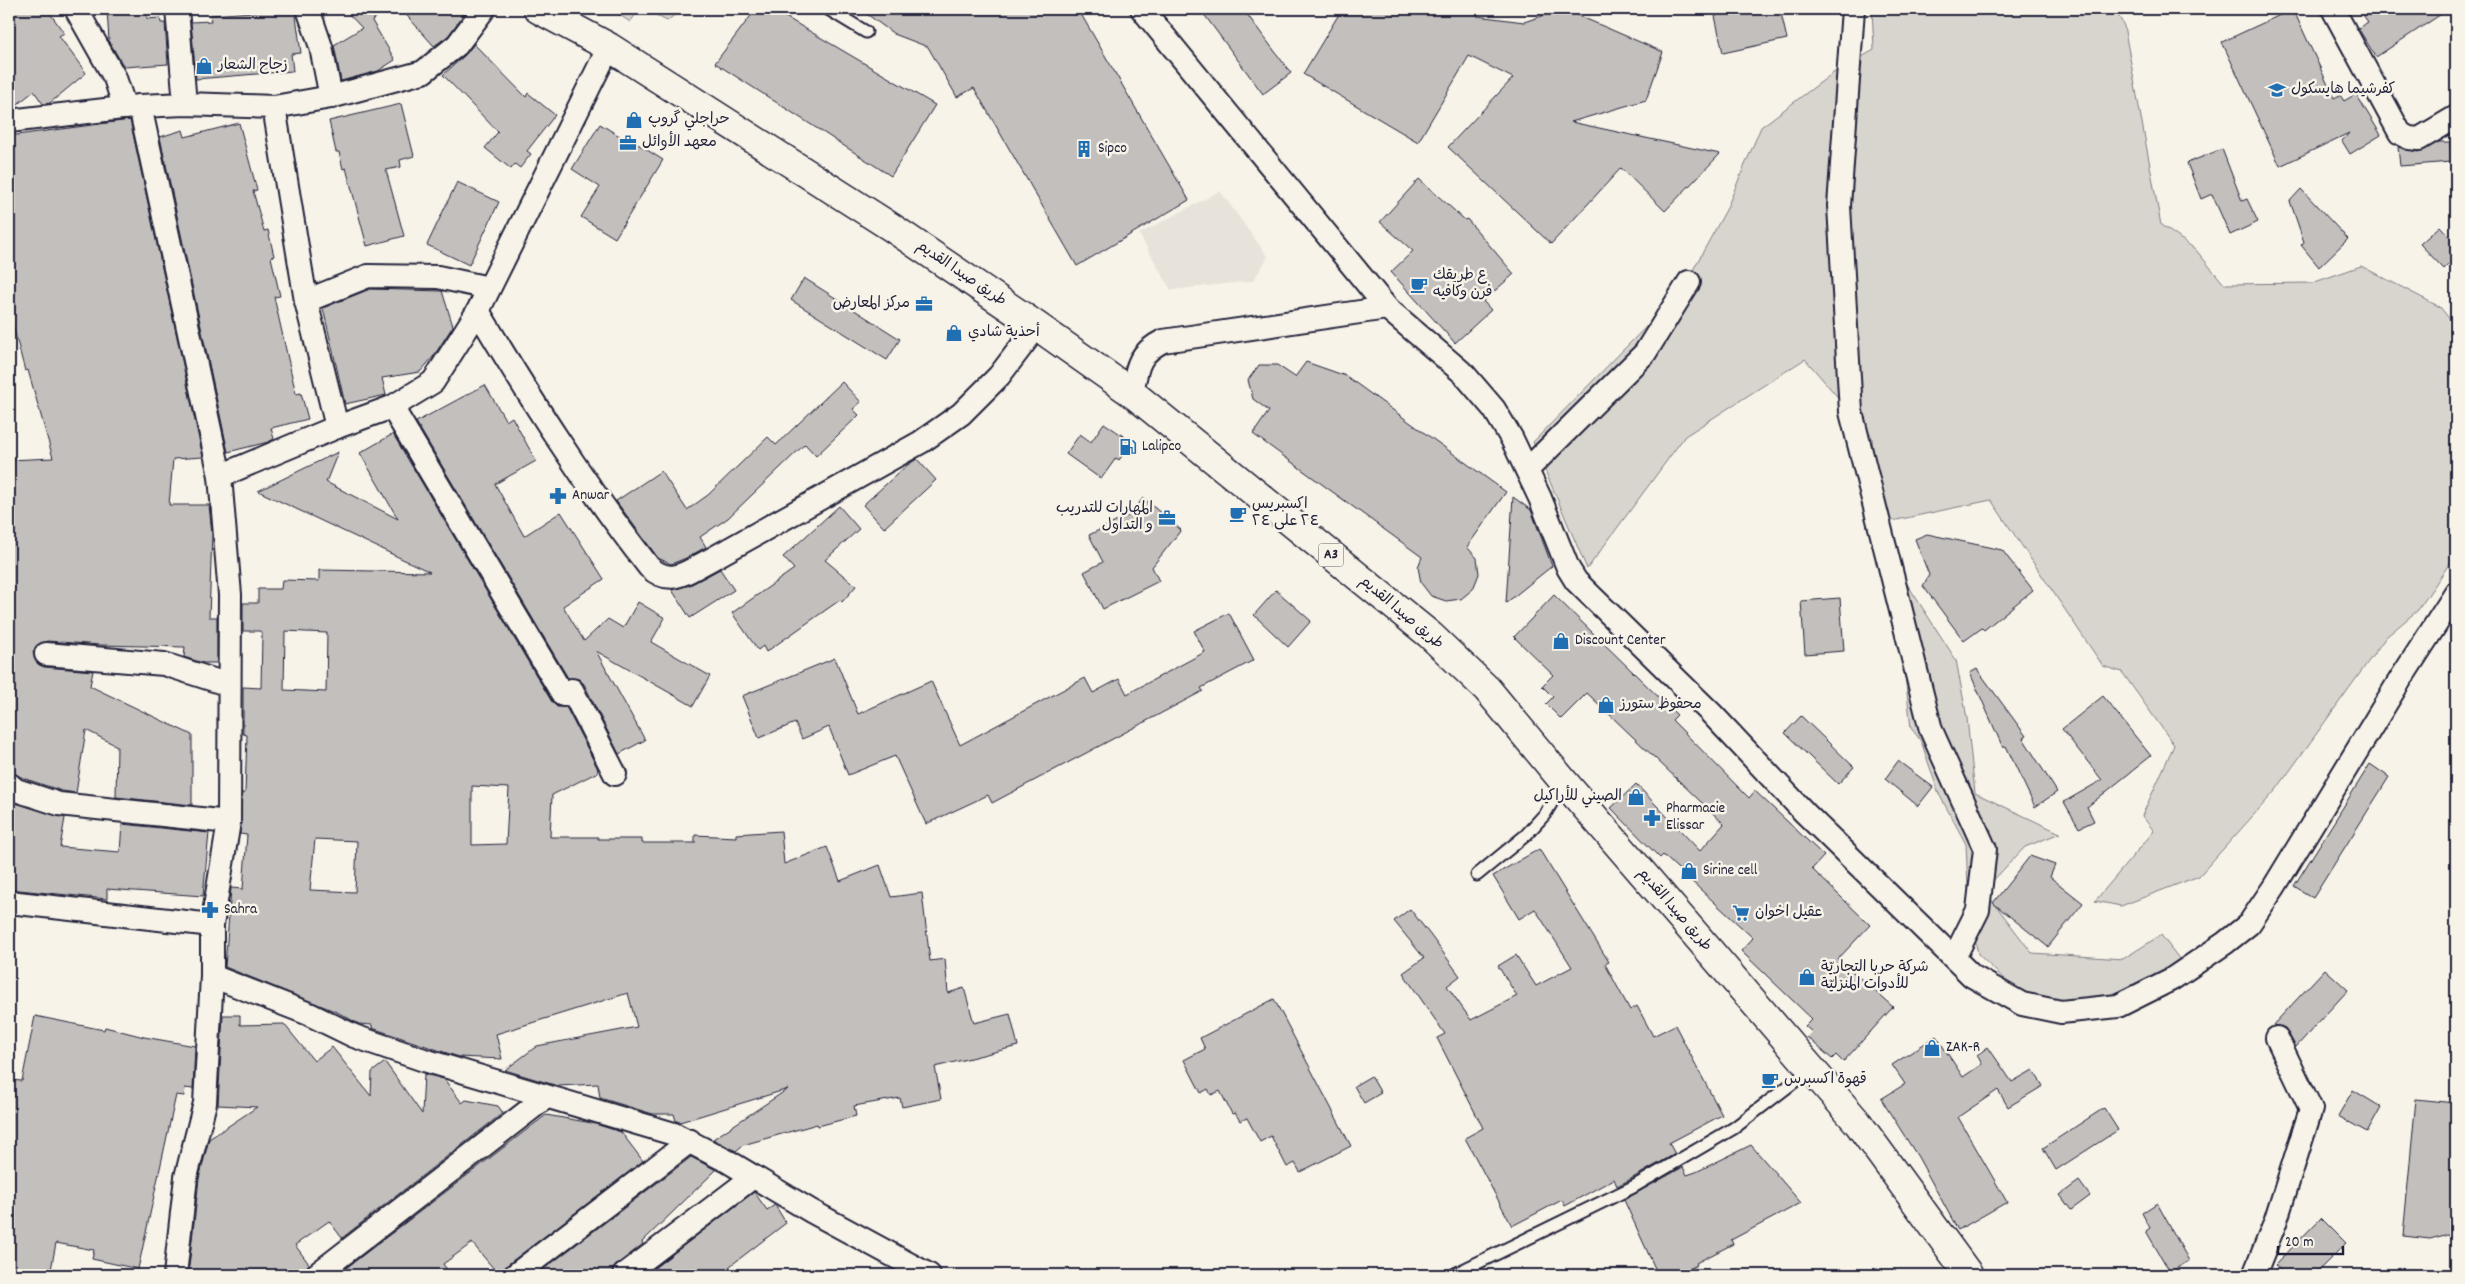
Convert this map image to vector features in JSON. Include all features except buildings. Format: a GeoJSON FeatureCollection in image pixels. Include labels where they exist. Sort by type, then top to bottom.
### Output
{"type":"FeatureCollection","features":[{"type":"Feature","properties":{"kind":"highway","name":"طريق صيدا القديم"},"geometry":{"type":"LineString","coordinates":[[554,12],[891,226],[1132,393],[1430,635],[1487,689],[1564,782],[1858,1123],[1969,1275]]}},
{"type":"Feature","properties":{"kind":"street"},"geometry":{"type":"LineString","coordinates":[[76,9],[133,107],[220,476],[230,595],[229,822],[212,925],[212,976],[205,1103],[186,1177],[175,1275]]}},
{"type":"Feature","properties":{"kind":"street"},"geometry":{"type":"LineString","coordinates":[[177,9],[184,104]]}},
{"type":"Feature","properties":{"kind":"street"},"geometry":{"type":"LineString","coordinates":[[308,9],[321,47],[332,97]]}},
{"type":"Feature","properties":{"kind":"street"},"geometry":{"type":"LineString","coordinates":[[9,121],[133,107],[184,104],[274,107],[332,97],[423,72],[457,45],[484,9]]}},
{"type":"Feature","properties":{"kind":"street"},"geometry":{"type":"LineString","coordinates":[[1142,9],[1387,308],[1464,374],[1494,409],[1512,438],[1568,568],[1576,581],[1711,713],[1805,814],[1972,976],[2022,1004],[2061,1012],[2118,1006],[2172,979],[2225,943],[2249,924],[2274,887],[2400,680],[2456,593]]}},
{"type":"Feature","properties":{"kind":"street"},"geometry":{"type":"LineString","coordinates":[[1854,9],[1839,206],[1851,412],[1878,527],[1931,730],[1984,849],[1978,910],[1954,958]]}},
{"type":"Feature","properties":{"kind":"street"},"geometry":{"type":"LineString","coordinates":[[2333,9],[2400,133],[2408,138],[2419,139],[2456,117]]}},
{"type":"Feature","properties":{"kind":"street"},"geometry":{"type":"LineString","coordinates":[[220,476],[337,427],[392,407],[433,382],[478,310],[609,47]]}},
{"type":"Feature","properties":{"kind":"street"},"geometry":{"type":"LineString","coordinates":[[274,107],[306,301],[337,427]]}},
{"type":"Feature","properties":{"kind":"street"},"geometry":{"type":"LineString","coordinates":[[306,301],[368,276],[438,277],[489,288]]}},
{"type":"Feature","properties":{"kind":"street"},"geometry":{"type":"LineString","coordinates":[[1527,470],[1645,353],[1689,282]]}},
{"type":"Feature","properties":{"kind":"street"},"geometry":{"type":"LineString","coordinates":[[1132,393],[1138,362],[1145,352],[1163,341],[1387,308]]}},
{"type":"Feature","properties":{"kind":"street"},"geometry":{"type":"LineString","coordinates":[[478,310],[510,365],[601,505],[649,566],[665,577],[676,577],[708,561],[921,442],[967,408],[998,376],[1037,326]]}},
{"type":"Feature","properties":{"kind":"street"},"geometry":{"type":"LineString","coordinates":[[392,407],[563,694],[572,690],[614,774]]}},
{"type":"Feature","properties":{"kind":"street"},"geometry":{"type":"LineString","coordinates":[[46,654],[164,664],[229,685]]}},
{"type":"Feature","properties":{"kind":"street"},"geometry":{"type":"LineString","coordinates":[[9,784],[16,790],[59,804],[229,822]]}},
{"type":"Feature","properties":{"kind":"street"},"geometry":{"type":"LineString","coordinates":[[9,902],[212,925]]}},
{"type":"Feature","properties":{"kind":"street"},"geometry":{"type":"LineString","coordinates":[[212,976],[309,1014],[354,1036],[424,1060],[674,1134],[690,1141],[861,1239],[929,1275]]}},
{"type":"Feature","properties":{"kind":"street"},"geometry":{"type":"LineString","coordinates":[[2254,1275],[2275,1223],[2312,1109],[2277,1038]]}},
{"type":"Feature","properties":{"kind":"street"},"geometry":{"type":"LineString","coordinates":[[316,1275],[546,1097]]}},
{"type":"Feature","properties":{"kind":"street"},"geometry":{"type":"LineString","coordinates":[[516,1275],[690,1141]]}},
{"type":"Feature","properties":{"kind":"street"},"geometry":{"type":"LineString","coordinates":[[624,1275],[753,1177]]}},
{"type":"Feature","properties":{"kind":"lane"},"geometry":{"type":"LineString","coordinates":[[828,9],[866,32]]}},
{"type":"Feature","properties":{"kind":"lane"},"geometry":{"type":"LineString","coordinates":[[1477,875],[1526,835],[1545,814],[1564,782]]}},
{"type":"Feature","properties":{"kind":"lane"},"geometry":{"type":"LineString","coordinates":[[1455,1274],[1641,1182],[1734,1128],[1811,1069]]}},
{"type":"Feature","properties":{"kind":"shaded area"},"geometry":{"type":"Polygon","coordinates":[[[611,9],[640,9],[630,22],[611,9]]]}},
{"type":"Feature","properties":{"kind":"shaded area"},"geometry":{"type":"Polygon","coordinates":[[[644,9],[682,9],[667,21],[644,9]]]}},
{"type":"Feature","properties":{"kind":"shaded area"},"geometry":{"type":"Polygon","coordinates":[[[1872,9],[2115,9],[2124,26],[2161,225],[2195,249],[2224,284],[2312,283],[2361,266],[2440,307],[2456,327],[2456,554],[2418,610],[2386,637],[2276,790],[2199,876],[2121,906],[2095,901],[2154,831],[2142,816],[2174,745],[2122,672],[2103,666],[1991,500],[1878,524],[1872,437],[1805,359],[1685,436],[1587,569],[1533,442],[1682,290],[1726,210],[1761,127],[1833,73],[1874,50],[1872,9]]]}},
{"type":"Feature","properties":{"kind":"shaded area"},"geometry":{"type":"Polygon","coordinates":[[[1220,191],[1268,257],[1253,281],[1171,290],[1139,234],[1220,191]]]}},
{"type":"Feature","properties":{"kind":"shaded area"},"geometry":{"type":"Polygon","coordinates":[[[1893,572],[1902,576],[1956,660],[1967,718],[1975,793],[2060,833],[2025,847],[1984,890],[2032,953],[2123,959],[2161,935],[2180,960],[2146,981],[2057,1015],[2028,1002],[1978,954],[1969,909],[1966,844],[1939,794],[1921,741],[1911,728],[1893,572]]]}},
{"type":"Feature","properties":{"kind":"place","name":"زجاح الشعار"},"geometry":{"type":"Point","coordinates":[204,66]}},
{"type":"Feature","properties":{"kind":"place","name":"كفرشيما هايسكول"},"geometry":{"type":"Point","coordinates":[2277,90]}},
{"type":"Feature","properties":{"kind":"place","name":"حراجلي گروپ"},"geometry":{"type":"Point","coordinates":[634,120]}},
{"type":"Feature","properties":{"kind":"place","name":"معهد الأوائل"},"geometry":{"type":"Point","coordinates":[628,143]}},
{"type":"Feature","properties":{"kind":"place","name":"Sipco"},"geometry":{"type":"Point","coordinates":[1084,149]}},
{"type":"Feature","properties":{"kind":"place","name":"ع طريقك فرن وكافيه"},"geometry":{"type":"Point","coordinates":[1419,285]}},
{"type":"Feature","properties":{"kind":"place","name":"مركز المعارض"},"geometry":{"type":"Point","coordinates":[924,304]}},
{"type":"Feature","properties":{"kind":"place","name":"أحذية شادي"},"geometry":{"type":"Point","coordinates":[954,333]}},
{"type":"Feature","properties":{"kind":"place","name":"Lalipco"},"geometry":{"type":"Point","coordinates":[1128,447]}},
{"type":"Feature","properties":{"kind":"place","name":"Anwar"},"geometry":{"type":"Point","coordinates":[558,496]}},
{"type":"Feature","properties":{"kind":"place","name":"اكسبريس ٢٤ على ٢٤"},"geometry":{"type":"Point","coordinates":[1238,514]}},
{"type":"Feature","properties":{"kind":"place","name":"المهارات للتدريب و التداول"},"geometry":{"type":"Point","coordinates":[1167,518]}},
{"type":"Feature","properties":{"kind":"place","name":"Discount Center"},"geometry":{"type":"Point","coordinates":[1561,641]}},
{"type":"Feature","properties":{"kind":"place","name":"محفوظ ستورز"},"geometry":{"type":"Point","coordinates":[1606,705]}},
{"type":"Feature","properties":{"kind":"place","name":"الصيني للأراكيل"},"geometry":{"type":"Point","coordinates":[1636,797]}},
{"type":"Feature","properties":{"kind":"place","name":"Pharmacie Elissar"},"geometry":{"type":"Point","coordinates":[1652,818]}},
{"type":"Feature","properties":{"kind":"place","name":"Sirine cell"},"geometry":{"type":"Point","coordinates":[1689,871]}},
{"type":"Feature","properties":{"kind":"place","name":"Sahra"},"geometry":{"type":"Point","coordinates":[210,910]}},
{"type":"Feature","properties":{"kind":"place","name":"عقيل اخوان"},"geometry":{"type":"Point","coordinates":[1741,913]}},
{"type":"Feature","properties":{"kind":"place","name":"شركة حربا التجاريّة للأدوات المنزليّة"},"geometry":{"type":"Point","coordinates":[1807,977]}},
{"type":"Feature","properties":{"kind":"place","name":"ZAK-R"},"geometry":{"type":"Point","coordinates":[1932,1048]}},
{"type":"Feature","properties":{"kind":"place","name":"قهوة اكسبرس"},"geometry":{"type":"Point","coordinates":[1770,1080]}}]}
